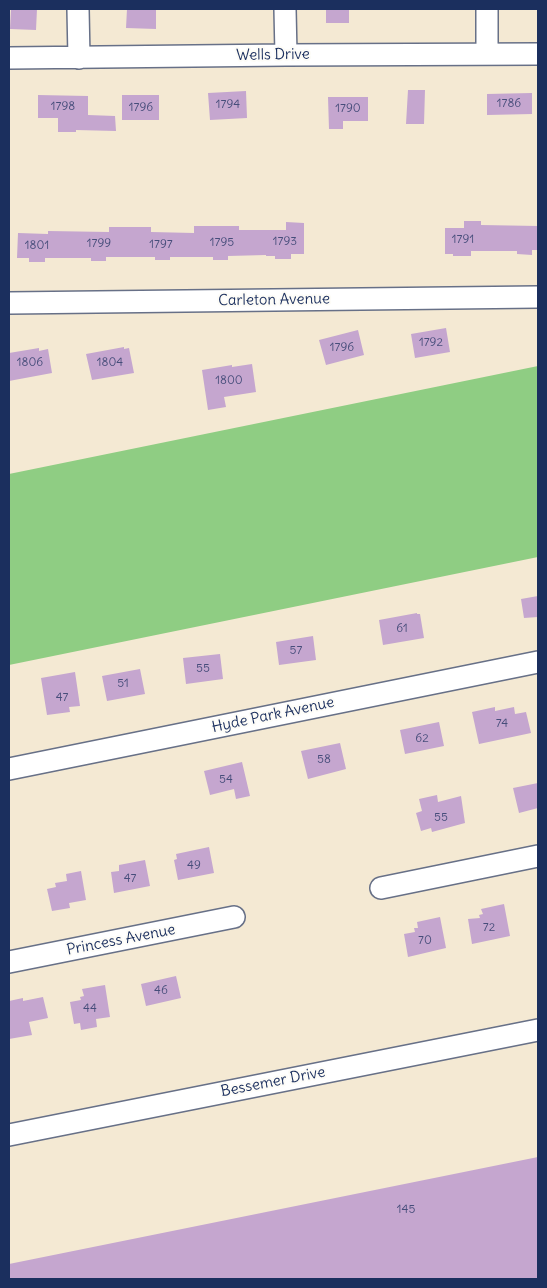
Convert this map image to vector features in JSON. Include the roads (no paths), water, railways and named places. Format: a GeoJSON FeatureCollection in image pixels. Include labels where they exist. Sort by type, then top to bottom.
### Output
{"type":"FeatureCollection","features":[{"type":"Feature","properties":{"kind":"street"},"geometry":{"type":"LineString","coordinates":[[78,9],[79,58]]}},
{"type":"Feature","properties":{"kind":"street"},"geometry":{"type":"LineString","coordinates":[[285,9],[286,55]]}},
{"type":"Feature","properties":{"kind":"street"},"geometry":{"type":"LineString","coordinates":[[487,9],[487,54]]}},
{"type":"Feature","properties":{"kind":"street","name":"Wells Drive"},"geometry":{"type":"LineString","coordinates":[[9,58],[538,54]]}},
{"type":"Feature","properties":{"kind":"street","name":"Carleton Avenue"},"geometry":{"type":"LineString","coordinates":[[9,303],[538,296]]}},
{"type":"Feature","properties":{"kind":"street","name":"Hyde Park Avenue"},"geometry":{"type":"LineString","coordinates":[[9,769],[538,662]]}},
{"type":"Feature","properties":{"kind":"street"},"geometry":{"type":"LineString","coordinates":[[380,888],[538,856]]}},
{"type":"Feature","properties":{"kind":"street","name":"Princess Avenue"},"geometry":{"type":"LineString","coordinates":[[9,962],[234,917]]}},
{"type":"Feature","properties":{"kind":"street","name":"Bessemer Drive"},"geometry":{"type":"LineString","coordinates":[[9,1135],[538,1030]]}}]}
